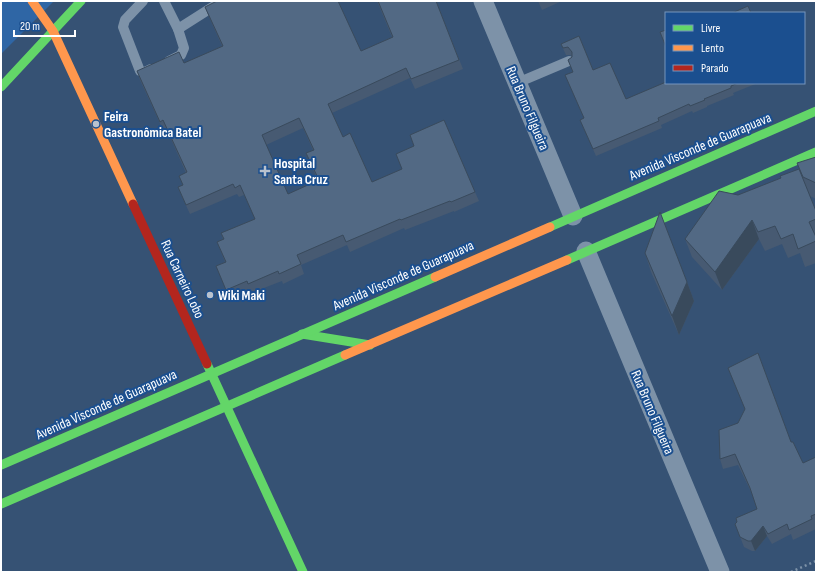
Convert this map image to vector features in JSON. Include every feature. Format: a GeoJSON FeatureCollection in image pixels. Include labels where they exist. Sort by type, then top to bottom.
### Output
{"type":"FeatureCollection","features":[{"type":"Feature","properties":{"kind":"main road","name":"Rua Carneiro Lobo"},"geometry":{"type":"LineString","coordinates":[[32,1],[53,31],[303,572]]}},
{"type":"Feature","properties":{"kind":"main road"},"geometry":{"type":"LineString","coordinates":[[1,87],[82,1]]}},
{"type":"Feature","properties":{"kind":"main road","name":"Avenida Visconde de Guarapuava"},"geometry":{"type":"LineString","coordinates":[[1,465],[816,110]]}},
{"type":"Feature","properties":{"kind":"main road"},"geometry":{"type":"LineString","coordinates":[[1,504],[816,152]]}},
{"type":"Feature","properties":{"kind":"main road"},"geometry":{"type":"LineString","coordinates":[[302,334],[370,345]]}},
{"type":"Feature","properties":{"kind":"street","name":"Rua Bruno Filgueira"},"geometry":{"type":"LineString","coordinates":[[483,1],[573,216]]}},
{"type":"Feature","properties":{"kind":"street","name":"Rua Bruno Filgueira"},"geometry":{"type":"LineString","coordinates":[[586,251],[720,572]]}},
{"type":"Feature","properties":{"kind":"lane"},"geometry":{"type":"LineString","coordinates":[[144,1],[125,20],[123,27],[140,71],[145,72],[181,55],[184,48],[178,29],[164,1]]}},
{"type":"Feature","properties":{"kind":"lane"},"geometry":{"type":"LineString","coordinates":[[178,29],[222,1]]}},
{"type":"Feature","properties":{"kind":"lane"},"geometry":{"type":"LineString","coordinates":[[518,83],[569,61]]}},
{"type":"Feature","properties":{"kind":"path"},"geometry":{"type":"LineString","coordinates":[[791,572],[816,561]]}},
{"type":"Feature","properties":{"kind":"shaded area"},"geometry":{"type":"Polygon","coordinates":[[[1,1],[54,1],[1,54],[1,1]]]}},
{"type":"Feature","properties":{"kind":"building"},"geometry":{"type":"Polygon","coordinates":[[[217,1],[338,1],[361,51],[393,37],[378,1],[436,1],[459,60],[411,79],[406,68],[328,104],[343,137],[350,133],[372,182],[402,169],[396,154],[414,146],[410,135],[444,120],[475,192],[401,220],[400,219],[346,242],[343,235],[297,255],[301,264],[279,274],[278,271],[248,284],[247,281],[226,290],[216,266],[226,262],[217,242],[224,239],[221,233],[255,219],[240,185],[235,188],[233,184],[186,205],[178,187],[183,185],[179,176],[187,172],[163,120],[160,122],[137,71],[179,52],[184,63],[223,46],[205,7],[217,1]],[[299,118],[262,135],[288,194],[319,180],[306,153],[314,150],[299,118]]]}},
{"type":"Feature","properties":{"kind":"building"},"geometry":{"type":"Polygon","coordinates":[[[748,6],[751,12],[734,12],[748,6]]]}},
{"type":"Feature","properties":{"kind":"building"},"geometry":{"type":"Polygon","coordinates":[[[665,30],[665,44],[660,32],[665,30]]]}},
{"type":"Feature","properties":{"kind":"building"},"geometry":{"type":"Polygon","coordinates":[[[579,36],[593,70],[610,63],[626,99],[665,82],[665,84],[736,84],[731,86],[731,88],[704,99],[705,100],[690,106],[689,104],[658,118],[659,121],[593,149],[580,120],[584,118],[565,75],[573,72],[568,60],[572,57],[572,52],[568,47],[563,48],[561,44],[579,36]]]}},
{"type":"Feature","properties":{"kind":"building"},"geometry":{"type":"Polygon","coordinates":[[[816,157],[816,183],[803,177],[797,163],[816,157]]]}},
{"type":"Feature","properties":{"kind":"building"},"geometry":{"type":"Polygon","coordinates":[[[799,169],[816,211],[816,219],[809,222],[816,237],[816,241],[798,249],[793,234],[781,239],[775,226],[758,232],[752,220],[715,272],[685,239],[719,191],[738,195],[781,178],[780,176],[799,169]]]}},
{"type":"Feature","properties":{"kind":"building"},"geometry":{"type":"Polygon","coordinates":[[[660,212],[687,282],[672,316],[645,253],[660,212]]]}},
{"type":"Feature","properties":{"kind":"building"},"geometry":{"type":"Polygon","coordinates":[[[758,353],[791,442],[793,442],[803,463],[816,457],[816,514],[811,516],[812,519],[789,530],[787,524],[768,534],[763,526],[751,541],[748,541],[740,537],[735,524],[737,522],[736,518],[757,509],[750,488],[735,454],[720,459],[719,430],[738,423],[745,409],[728,368],[758,353]]]}},
{"type":"Feature","properties":{"kind":"traffic: fast"},"geometry":{"type":"LineString","coordinates":[[1,87],[81,1]]}},
{"type":"Feature","properties":{"kind":"traffic: fast"},"geometry":{"type":"LineString","coordinates":[[550,227],[816,111]]}},
{"type":"Feature","properties":{"kind":"traffic: fast"},"geometry":{"type":"LineString","coordinates":[[567,260],[816,152]]}},
{"type":"Feature","properties":{"kind":"traffic: fast"},"geometry":{"type":"LineString","coordinates":[[1,465],[435,277]]}},
{"type":"Feature","properties":{"kind":"traffic: fast"},"geometry":{"type":"LineString","coordinates":[[302,334],[370,345]]}},
{"type":"Feature","properties":{"kind":"traffic: fast"},"geometry":{"type":"LineString","coordinates":[[1,504],[345,355]]}},
{"type":"Feature","properties":{"kind":"traffic: fast"},"geometry":{"type":"LineString","coordinates":[[207,364],[303,572]]}},
{"type":"Feature","properties":{"kind":"traffic: slow"},"geometry":{"type":"LineString","coordinates":[[32,1],[53,31],[133,204]]}},
{"type":"Feature","properties":{"kind":"traffic: slow"},"geometry":{"type":"LineString","coordinates":[[435,277],[550,227]]}},
{"type":"Feature","properties":{"kind":"traffic: slow"},"geometry":{"type":"LineString","coordinates":[[345,355],[567,260]]}},
{"type":"Feature","properties":{"kind":"traffic: jam"},"geometry":{"type":"LineString","coordinates":[[133,204],[207,364]]}},
{"type":"Feature","properties":{"kind":"place","name":"Feira Gastronômica Batel"},"geometry":{"type":"Point","coordinates":[96,124]}},
{"type":"Feature","properties":{"kind":"place","name":"Hospital Santa Cruz"},"geometry":{"type":"Point","coordinates":[265,171]}},
{"type":"Feature","properties":{"kind":"place","name":"Wiki Maki"},"geometry":{"type":"Point","coordinates":[210,295]}}]}
